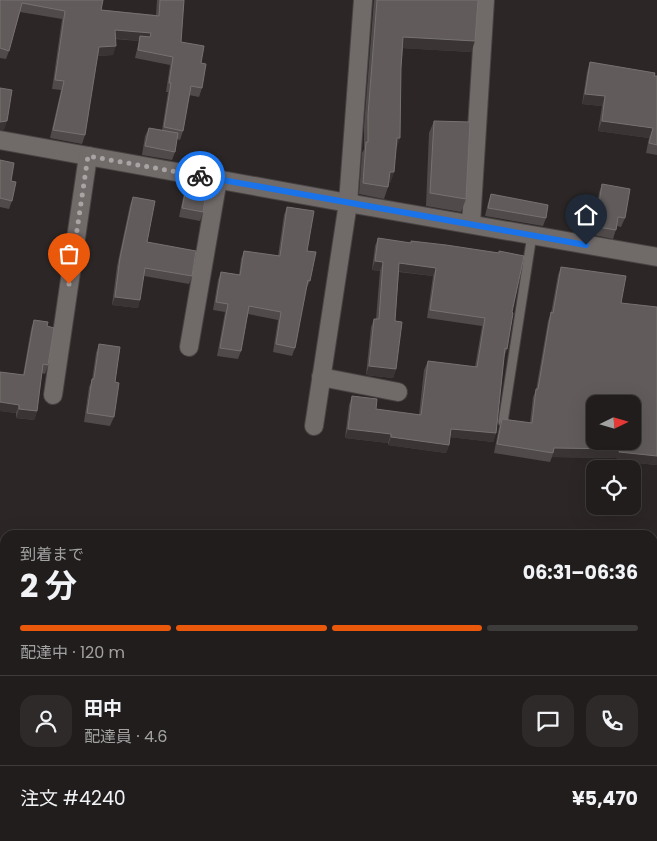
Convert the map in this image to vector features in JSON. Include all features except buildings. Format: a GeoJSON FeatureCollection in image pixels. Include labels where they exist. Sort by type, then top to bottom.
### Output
{"type":"FeatureCollection","features":[{"type":"Feature","properties":{"kind":"street"},"geometry":{"type":"LineString","coordinates":[[314,426],[348,203],[363,0]]}},
{"type":"Feature","properties":{"kind":"street"},"geometry":{"type":"LineString","coordinates":[[471,224],[485,0]]}},
{"type":"Feature","properties":{"kind":"street"},"geometry":{"type":"LineString","coordinates":[[0,140],[657,257]]}},
{"type":"Feature","properties":{"kind":"street"},"geometry":{"type":"LineString","coordinates":[[53,395],[88,156]]}},
{"type":"Feature","properties":{"kind":"street"},"geometry":{"type":"LineString","coordinates":[[189,347],[218,180]]}},
{"type":"Feature","properties":{"kind":"street"},"geometry":{"type":"LineString","coordinates":[[321,377],[398,392]]}},
{"type":"Feature","properties":{"kind":"lane"},"geometry":{"type":"LineString","coordinates":[[503,422],[532,235]]}},
{"type":"Feature","properties":{"kind":"way so far"},"geometry":{"type":"LineString","coordinates":[[69,284],[88,156],[200,176]]}},
{"type":"Feature","properties":{"kind":"route"},"geometry":{"type":"LineString","coordinates":[[200,176],[586,245]]}}]}
